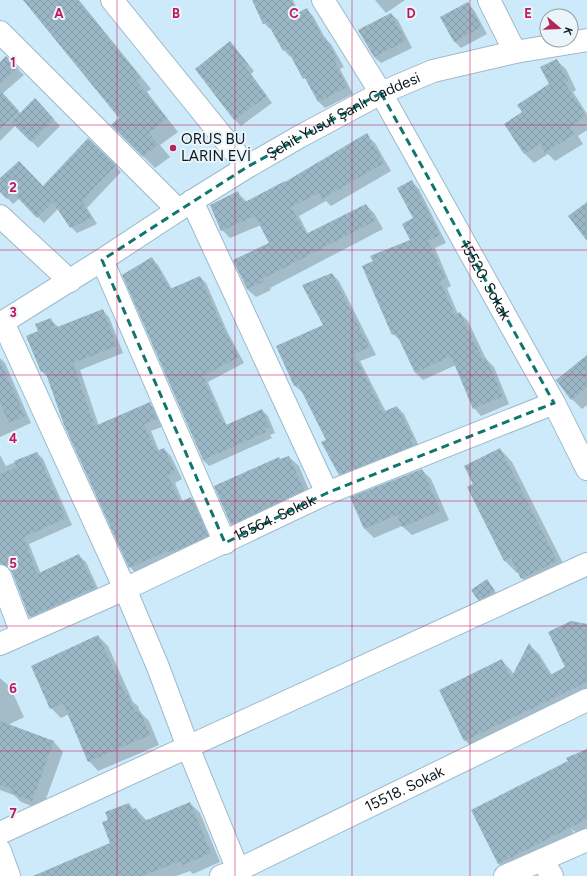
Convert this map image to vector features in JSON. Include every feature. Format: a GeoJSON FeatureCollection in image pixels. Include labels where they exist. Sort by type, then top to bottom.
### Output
{"type":"FeatureCollection","features":[{"type":"Feature","properties":{"kind":"street"},"geometry":{"type":"LineString","coordinates":[[112,0],[247,167]]}},
{"type":"Feature","properties":{"kind":"street","name":"15520. Sokak"},"geometry":{"type":"LineString","coordinates":[[322,0],[381,93],[554,403],[587,469]]}},
{"type":"Feature","properties":{"kind":"street"},"geometry":{"type":"LineString","coordinates":[[489,0],[515,52]]}},
{"type":"Feature","properties":{"kind":"street"},"geometry":{"type":"LineString","coordinates":[[0,32],[185,205],[327,493]]}},
{"type":"Feature","properties":{"kind":"street","name":"Şehit Yusuf Şanlı Caddesi"},"geometry":{"type":"LineString","coordinates":[[2,323],[102,260],[185,205],[247,167],[381,93],[433,71],[515,52],[587,40]]}},
{"type":"Feature","properties":{"kind":"street"},"geometry":{"type":"LineString","coordinates":[[0,216],[70,280]]}},
{"type":"Feature","properties":{"kind":"street"},"geometry":{"type":"LineString","coordinates":[[102,260],[225,542]]}},
{"type":"Feature","properties":{"kind":"street"},"geometry":{"type":"LineString","coordinates":[[2,323],[125,589],[158,667],[188,747],[230,873]]}},
{"type":"Feature","properties":{"kind":"street","name":"15564. Sokak"},"geometry":{"type":"LineString","coordinates":[[0,644],[125,589],[327,493],[554,403]]}},
{"type":"Feature","properties":{"kind":"street"},"geometry":{"type":"LineString","coordinates":[[0,833],[587,564]]}},
{"type":"Feature","properties":{"kind":"street"},"geometry":{"type":"LineString","coordinates":[[0,576],[22,634]]}},
{"type":"Feature","properties":{"kind":"street","name":"15518. Sokak"},"geometry":{"type":"LineString","coordinates":[[230,873],[587,700]]}},
{"type":"Feature","properties":{"kind":"street"},"geometry":{"type":"LineString","coordinates":[[505,876],[547,868],[587,840]]}},
{"type":"Feature","properties":{"kind":"street"},"geometry":{"type":"LineString","coordinates":[[0,851],[9,876]]}},
{"type":"Feature","properties":{"kind":"highlighted area"},"geometry":{"type":"Polygon","coordinates":[[[381,93],[554,403],[327,493],[225,543],[102,260],[247,167],[381,93]]]}},
{"type":"Feature","properties":{"kind":"building"},"geometry":{"type":"Polygon","coordinates":[[[23,0],[78,0],[140,77],[136,80],[167,119],[149,133],[158,145],[143,157],[111,125],[119,118],[23,0]]]}},
{"type":"Feature","properties":{"kind":"building"},"geometry":{"type":"Polygon","coordinates":[[[252,0],[291,0],[297,13],[307,8],[323,38],[325,37],[338,61],[335,62],[347,87],[318,102],[305,78],[303,79],[287,49],[283,51],[267,22],[263,24],[252,0]]]}},
{"type":"Feature","properties":{"kind":"building"},"geometry":{"type":"Polygon","coordinates":[[[468,2],[481,27],[454,42],[440,17],[468,2]]]}},
{"type":"Feature","properties":{"kind":"building"},"geometry":{"type":"Polygon","coordinates":[[[391,13],[406,41],[374,57],[358,30],[391,13]]]}},
{"type":"Feature","properties":{"kind":"building"},"geometry":{"type":"Polygon","coordinates":[[[230,41],[248,64],[245,67],[267,96],[234,120],[195,69],[230,41]]]}},
{"type":"Feature","properties":{"kind":"building"},"geometry":{"type":"Polygon","coordinates":[[[6,56],[18,68],[0,84],[0,62],[6,56]]]}},
{"type":"Feature","properties":{"kind":"building"},"geometry":{"type":"Polygon","coordinates":[[[557,59],[568,81],[564,82],[586,116],[570,127],[574,134],[545,153],[540,144],[524,154],[504,124],[522,112],[517,105],[549,84],[540,67],[557,59]]]}},
{"type":"Feature","properties":{"kind":"building"},"geometry":{"type":"Polygon","coordinates":[[[0,90],[19,111],[0,129],[0,90]]]}},
{"type":"Feature","properties":{"kind":"building"},"geometry":{"type":"Polygon","coordinates":[[[35,98],[54,119],[31,142],[11,122],[35,98]]]}},
{"type":"Feature","properties":{"kind":"building"},"geometry":{"type":"Polygon","coordinates":[[[367,133],[384,163],[322,199],[319,193],[291,207],[306,234],[366,204],[375,221],[262,279],[263,282],[247,289],[233,260],[269,243],[255,216],[221,231],[210,205],[238,191],[243,203],[285,182],[367,133]]]}},
{"type":"Feature","properties":{"kind":"building"},"geometry":{"type":"Polygon","coordinates":[[[88,138],[117,166],[116,168],[115,166],[82,201],[92,218],[70,228],[53,202],[37,218],[13,193],[7,199],[0,192],[0,178],[19,161],[43,186],[88,138]]]}},
{"type":"Feature","properties":{"kind":"building"},"geometry":{"type":"Polygon","coordinates":[[[412,180],[440,235],[428,241],[445,278],[440,281],[455,315],[460,312],[483,360],[486,358],[503,396],[473,409],[451,356],[415,373],[396,333],[392,335],[362,266],[373,261],[370,256],[410,240],[402,224],[413,218],[397,188],[412,180]]]}},
{"type":"Feature","properties":{"kind":"building"},"geometry":{"type":"Polygon","coordinates":[[[587,202],[587,241],[568,216],[587,202]]]}},
{"type":"Feature","properties":{"kind":"building"},"geometry":{"type":"Polygon","coordinates":[[[152,257],[170,289],[200,276],[221,324],[239,357],[203,376],[223,423],[226,425],[262,409],[270,427],[265,429],[266,432],[203,460],[122,275],[152,257]]]}},
{"type":"Feature","properties":{"kind":"building"},"geometry":{"type":"Polygon","coordinates":[[[332,273],[369,347],[354,354],[383,412],[397,406],[413,438],[410,440],[413,446],[339,475],[321,442],[326,440],[298,384],[294,386],[276,346],[323,325],[302,285],[332,273]]]}},
{"type":"Feature","properties":{"kind":"building"},"geometry":{"type":"Polygon","coordinates":[[[103,309],[117,346],[73,363],[95,426],[150,402],[157,419],[144,424],[156,451],[164,448],[175,472],[168,476],[180,502],[191,497],[208,536],[129,568],[64,425],[45,371],[41,372],[26,336],[38,331],[35,324],[51,318],[55,328],[103,309]]]}},
{"type":"Feature","properties":{"kind":"building"},"geometry":{"type":"Polygon","coordinates":[[[587,355],[587,387],[571,400],[556,380],[587,355]]]}},
{"type":"Feature","properties":{"kind":"building"},"geometry":{"type":"Polygon","coordinates":[[[0,361],[25,416],[9,423],[0,403],[0,361]]]}},
{"type":"Feature","properties":{"kind":"building"},"geometry":{"type":"Polygon","coordinates":[[[500,448],[557,561],[521,579],[511,558],[504,561],[467,487],[473,484],[464,466],[500,448]]]}},
{"type":"Feature","properties":{"kind":"building"},"geometry":{"type":"Polygon","coordinates":[[[37,452],[66,518],[24,537],[37,574],[79,554],[95,587],[29,617],[12,572],[8,567],[1,564],[0,561],[0,474],[17,467],[14,461],[37,452]]]}},
{"type":"Feature","properties":{"kind":"building"},"geometry":{"type":"Polygon","coordinates":[[[289,456],[304,490],[231,525],[214,486],[279,457],[280,459],[289,456]]]}},
{"type":"Feature","properties":{"kind":"building"},"geometry":{"type":"Polygon","coordinates":[[[422,469],[441,511],[402,527],[397,515],[364,529],[350,497],[422,469]]]}},
{"type":"Feature","properties":{"kind":"building"},"geometry":{"type":"Polygon","coordinates":[[[487,579],[495,591],[478,600],[471,590],[487,579]]]}},
{"type":"Feature","properties":{"kind":"building"},"geometry":{"type":"Polygon","coordinates":[[[571,621],[587,624],[587,682],[464,741],[439,690],[502,659],[511,678],[529,643],[550,675],[565,667],[548,632],[571,621]]]}},
{"type":"Feature","properties":{"kind":"building"},"geometry":{"type":"Polygon","coordinates":[[[98,635],[126,696],[128,695],[135,712],[140,711],[150,735],[88,762],[63,703],[50,709],[31,666],[98,635]]]}},
{"type":"Feature","properties":{"kind":"building"},"geometry":{"type":"Polygon","coordinates":[[[0,721],[54,741],[32,801],[10,793],[12,789],[0,785],[0,721]]]}},
{"type":"Feature","properties":{"kind":"building"},"geometry":{"type":"Polygon","coordinates":[[[587,749],[587,819],[498,864],[471,810],[568,761],[566,758],[587,749]]]}},
{"type":"Feature","properties":{"kind":"building"},"geometry":{"type":"Polygon","coordinates":[[[190,802],[211,853],[183,865],[181,861],[141,876],[33,876],[110,843],[102,822],[108,820],[105,812],[129,803],[132,810],[136,808],[142,822],[190,802]]]}},
{"type":"Feature","properties":{"kind":"place","name":"ORUS BU LARIN EVİ"},"geometry":{"type":"Point","coordinates":[173,148]}}]}
